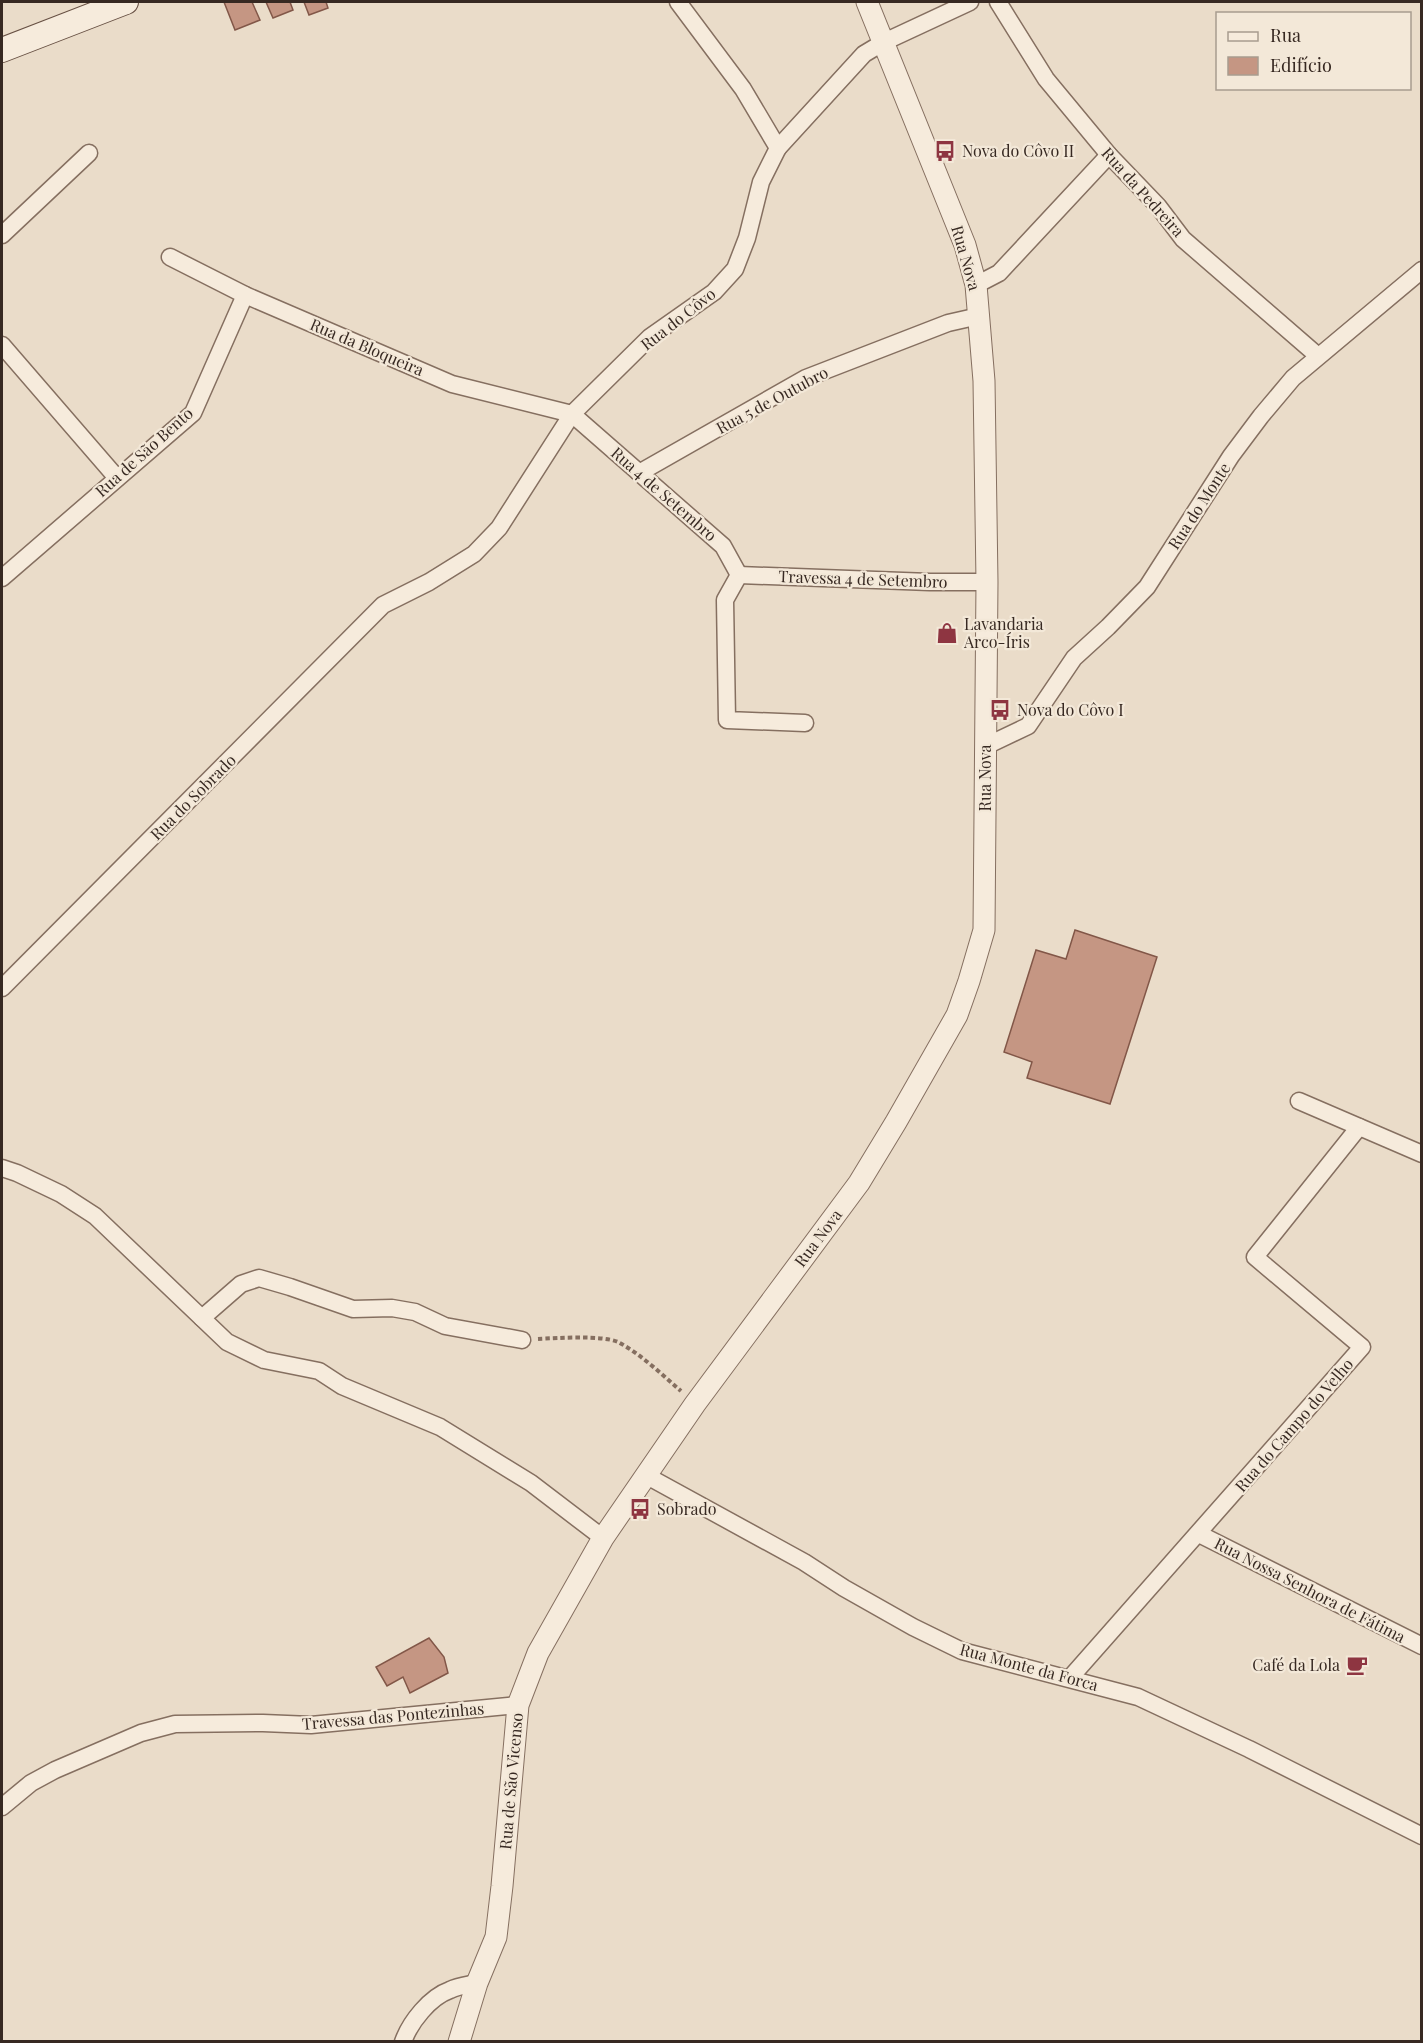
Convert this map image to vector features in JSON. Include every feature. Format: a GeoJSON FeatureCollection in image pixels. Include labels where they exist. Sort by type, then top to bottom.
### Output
{"type":"FeatureCollection","features":[{"type":"Feature","properties":{"kind":"main road"},"geometry":{"type":"LineString","coordinates":[[2,50],[126,2]]}},
{"type":"Feature","properties":{"kind":"street"},"geometry":{"type":"LineString","coordinates":[[678,2],[742,89],[778,148]]}},
{"type":"Feature","properties":{"kind":"street","name":"Rua Nova"},"geometry":{"type":"LineString","coordinates":[[647,1476],[695,1404],[859,1183],[957,1015],[984,930],[987,582],[984,381],[976,285],[965,245],[867,2]]}},
{"type":"Feature","properties":{"kind":"street","name":"Rua do Côvo"},"geometry":{"type":"LineString","coordinates":[[383,605],[429,582],[474,554],[499,528],[573,414],[650,337],[714,292],[735,269],[747,238],[761,182],[778,148],[864,54],[884,42],[970,2]]}},
{"type":"Feature","properties":{"kind":"street","name":"Rua da Pedreira"},"geometry":{"type":"LineString","coordinates":[[998,2],[1046,79],[1109,155],[1158,206],[1184,239],[1318,356]]}},
{"type":"Feature","properties":{"kind":"street"},"geometry":{"type":"LineString","coordinates":[[2,235],[89,153]]}},
{"type":"Feature","properties":{"kind":"street"},"geometry":{"type":"LineString","coordinates":[[976,285],[999,273],[1109,155]]}},
{"type":"Feature","properties":{"kind":"street","name":"Rua da Bloqueira"},"geometry":{"type":"LineString","coordinates":[[170,257],[244,295],[452,384],[573,414]]}},
{"type":"Feature","properties":{"kind":"street","name":"Rua do Monte"},"geometry":{"type":"LineString","coordinates":[[986,746],[1028,726],[1074,658],[1147,587],[1231,456],[1293,378],[1422,270]]}},
{"type":"Feature","properties":{"kind":"street","name":"Rua de São Bento"},"geometry":{"type":"LineString","coordinates":[[2,578],[193,413],[244,295]]}},
{"type":"Feature","properties":{"kind":"street","name":"Rua 5 de Outubro"},"geometry":{"type":"LineString","coordinates":[[639,473],[806,378],[948,323],[979,316]]}},
{"type":"Feature","properties":{"kind":"street"},"geometry":{"type":"LineString","coordinates":[[2,345],[117,478]]}},
{"type":"Feature","properties":{"kind":"street","name":"Rua 4 de Setembro"},"geometry":{"type":"LineString","coordinates":[[573,414],[723,546],[739,575]]}},
{"type":"Feature","properties":{"kind":"street"},"geometry":{"type":"LineString","coordinates":[[739,575],[725,600],[726,720],[805,723]]}},
{"type":"Feature","properties":{"kind":"street","name":"Travessa 4 de Setembro"},"geometry":{"type":"LineString","coordinates":[[739,575],[987,582]]}},
{"type":"Feature","properties":{"kind":"street","name":"Rua do Sobrado"},"geometry":{"type":"LineString","coordinates":[[2,988],[383,605]]}},
{"type":"Feature","properties":{"kind":"street"},"geometry":{"type":"LineString","coordinates":[[1299,1101],[1422,1154]]}},
{"type":"Feature","properties":{"kind":"street","name":"Rua do Campo do Velho"},"geometry":{"type":"LineString","coordinates":[[1070,1678],[1362,1347],[1255,1257],[1359,1126]]}},
{"type":"Feature","properties":{"kind":"street"},"geometry":{"type":"LineString","coordinates":[[2,1168],[61,1194],[95,1216],[227,1342],[264,1360],[319,1371],[342,1386],[440,1427],[531,1483],[603,1538]]}},
{"type":"Feature","properties":{"kind":"street"},"geometry":{"type":"LineString","coordinates":[[202,1318],[242,1284],[259,1278],[353,1309],[392,1308],[415,1312],[445,1326],[522,1340]]}},
{"type":"Feature","properties":{"kind":"street","name":"Rua de São Vicenso"},"geometry":{"type":"LineString","coordinates":[[459,2042],[497,1927],[518,1704],[538,1653],[603,1538],[647,1476]]}},
{"type":"Feature","properties":{"kind":"street","name":"Rua Monte da Forca"},"geometry":{"type":"LineString","coordinates":[[647,1476],[804,1562],[844,1588],[913,1627],[962,1651],[1070,1678],[1148,1702],[1249,1749],[1422,1836]]}},
{"type":"Feature","properties":{"kind":"street","name":"Rua Nossa Senhora de Fátima"},"geometry":{"type":"LineString","coordinates":[[1199,1534],[1422,1646]]}},
{"type":"Feature","properties":{"kind":"street","name":"Travessa das Pontezinhas"},"geometry":{"type":"LineString","coordinates":[[2,1807],[31,1783],[55,1770],[141,1733],[175,1724],[311,1725],[518,1704]]}},
{"type":"Feature","properties":{"kind":"street"},"geometry":{"type":"LineString","coordinates":[[403,2042],[416,2020],[438,1995],[451,1989],[477,1983]]}},
{"type":"Feature","properties":{"kind":"path"},"geometry":{"type":"LineString","coordinates":[[522,1340],[584,1338],[616,1341],[649,1364],[695,1404]]}},
{"type":"Feature","properties":{"kind":"building"},"geometry":{"type":"Polygon","coordinates":[[[224,2],[252,2],[260,20],[235,30],[224,2]]]}},
{"type":"Feature","properties":{"kind":"building"},"geometry":{"type":"Polygon","coordinates":[[[266,2],[290,2],[293,10],[273,18],[266,2]]]}},
{"type":"Feature","properties":{"kind":"building"},"geometry":{"type":"Polygon","coordinates":[[[304,2],[326,2],[328,8],[309,15],[304,2]]]}},
{"type":"Feature","properties":{"kind":"building"},"geometry":{"type":"Polygon","coordinates":[[[1075,930],[1157,957],[1110,1104],[1027,1078],[1032,1062],[1004,1052],[1036,950],[1066,959],[1075,930]]]}},
{"type":"Feature","properties":{"kind":"building"},"geometry":{"type":"Polygon","coordinates":[[[429,1638],[444,1657],[448,1673],[410,1693],[403,1677],[387,1686],[376,1667],[429,1638]]]}},
{"type":"Feature","properties":{"kind":"place","name":"Nova do Côvo II"},"geometry":{"type":"Point","coordinates":[945,151]}},
{"type":"Feature","properties":{"kind":"place","name":"Lavandaria Arco-Íris"},"geometry":{"type":"Point","coordinates":[947,633]}},
{"type":"Feature","properties":{"kind":"place","name":"Nova do Côvo I"},"geometry":{"type":"Point","coordinates":[1000,710]}},
{"type":"Feature","properties":{"kind":"place","name":"Sobrado"},"geometry":{"type":"Point","coordinates":[640,1509]}},
{"type":"Feature","properties":{"kind":"place","name":"Café da Lola"},"geometry":{"type":"Point","coordinates":[1357,1665]}}]}
